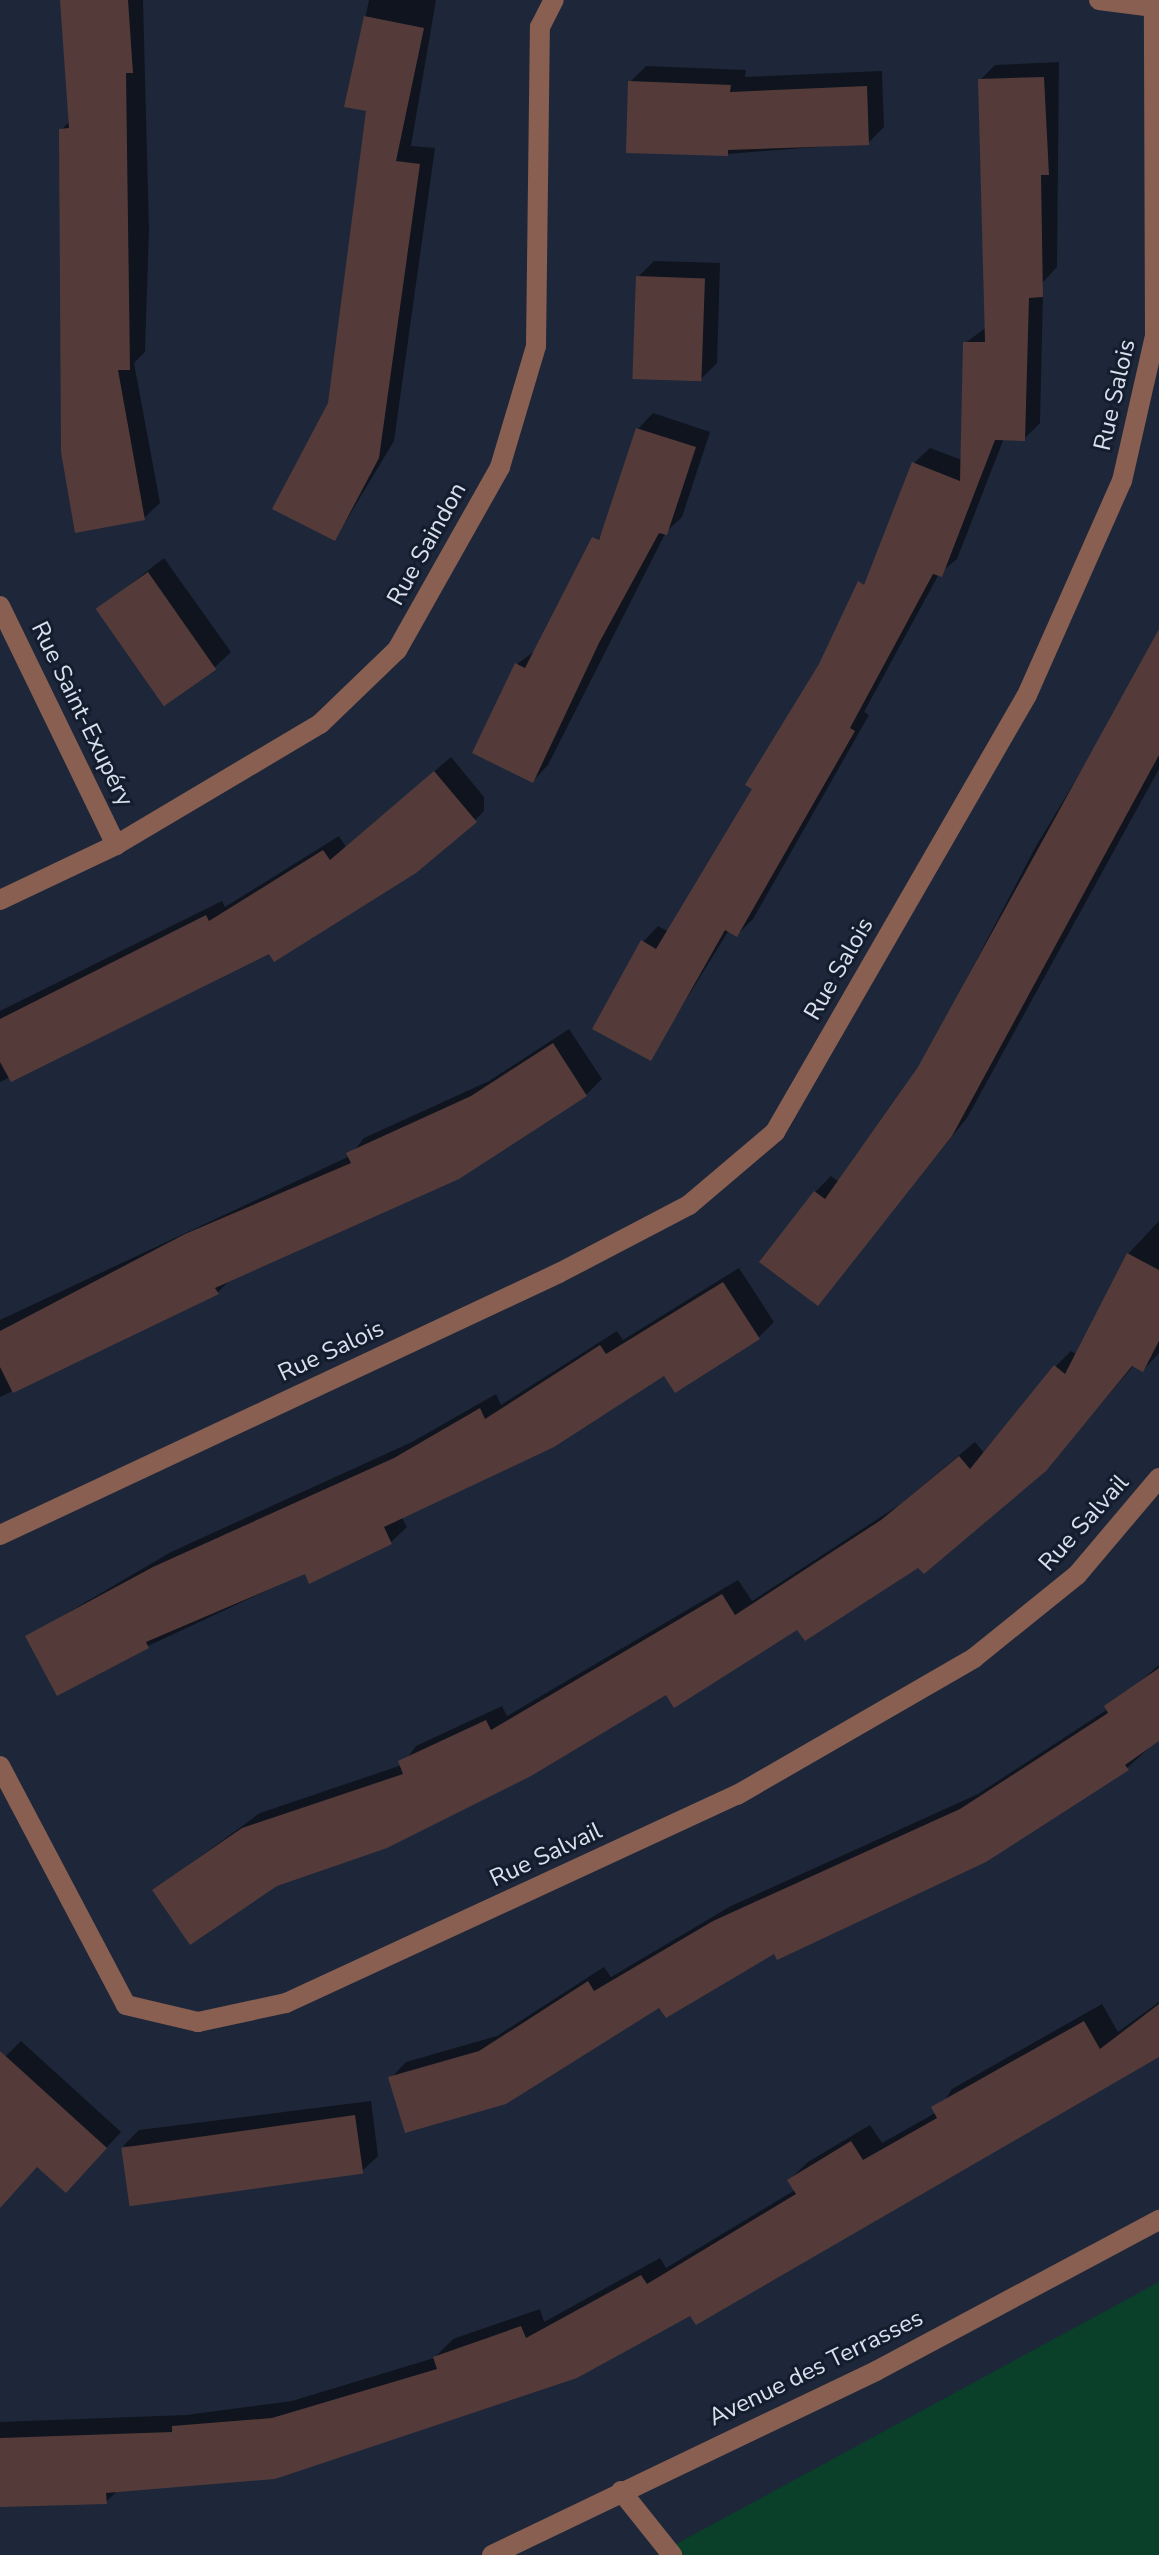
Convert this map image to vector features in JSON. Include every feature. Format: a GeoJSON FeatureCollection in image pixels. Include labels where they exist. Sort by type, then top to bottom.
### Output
{"type":"FeatureCollection","features":[{"type":"Feature","properties":{"kind":"street","name":"Rue Saindon"},"geometry":{"type":"LineString","coordinates":[[0,900],[116,845],[320,724],[397,650],[500,467],[536,346],[540,27],[554,0]]}},
{"type":"Feature","properties":{"kind":"street"},"geometry":{"type":"LineString","coordinates":[[1099,0],[1154,4]]}},
{"type":"Feature","properties":{"kind":"street","name":"Rue Salois"},"geometry":{"type":"LineString","coordinates":[[0,1535],[559,1273],[689,1205],[775,1132],[1027,695],[1122,481],[1155,336],[1154,4]]}},
{"type":"Feature","properties":{"kind":"street","name":"Rue Saint-Exupéry"},"geometry":{"type":"LineString","coordinates":[[0,606],[116,845]]}},
{"type":"Feature","properties":{"kind":"street","name":"Rue Salvail"},"geometry":{"type":"LineString","coordinates":[[0,1766],[126,2005],[198,2022],[286,2003],[737,1795],[974,1658],[1077,1575],[1159,1478]]}},
{"type":"Feature","properties":{"kind":"street","name":"Avenue des Terrasses"},"geometry":{"type":"LineString","coordinates":[[492,2555],[876,2371],[1159,2220]]}},
{"type":"Feature","properties":{"kind":"street"},"geometry":{"type":"LineString","coordinates":[[621,2491],[672,2555]]}},
{"type":"Feature","properties":{"kind":"green space"},"geometry":{"type":"Polygon","coordinates":[[[1159,2282],[1159,2555],[656,2555],[1159,2282]]]}},
{"type":"Feature","properties":{"kind":"building"},"geometry":{"type":"Polygon","coordinates":[[[60,0],[128,0],[133,73],[126,73],[130,370],[118,370],[145,520],[75,533],[61,452],[59,129],[69,128],[60,0]]]}},
{"type":"Feature","properties":{"kind":"building"},"geometry":{"type":"Polygon","coordinates":[[[364,16],[424,28],[396,161],[420,164],[379,458],[335,541],[272,509],[328,403],[366,111],[344,107],[364,16]]]}},
{"type":"Feature","properties":{"kind":"building"},"geometry":{"type":"Polygon","coordinates":[[[1044,77],[1049,175],[1041,175],[1043,297],[1029,298],[1025,441],[995,440],[942,577],[933,574],[850,728],[855,731],[737,937],[725,930],[651,1061],[592,1029],[641,940],[656,949],[752,789],[745,785],[819,664],[858,581],[864,585],[912,462],[960,481],[963,342],[985,342],[978,79],[1044,77]]]}},
{"type":"Feature","properties":{"kind":"building"},"geometry":{"type":"Polygon","coordinates":[[[628,81],[731,85],[730,92],[867,86],[869,145],[728,150],[728,156],[626,153],[628,81]]]}},
{"type":"Feature","properties":{"kind":"building"},"geometry":{"type":"Polygon","coordinates":[[[636,276],[705,278],[701,381],[632,379],[636,276]]]}},
{"type":"Feature","properties":{"kind":"building"},"geometry":{"type":"Polygon","coordinates":[[[636,428],[696,447],[667,535],[659,533],[599,643],[533,783],[472,753],[515,663],[525,668],[592,537],[599,540],[636,428]]]}},
{"type":"Feature","properties":{"kind":"building"},"geometry":{"type":"Polygon","coordinates":[[[148,572],[216,669],[164,706],[96,609],[148,572]]]}},
{"type":"Feature","properties":{"kind":"building"},"geometry":{"type":"Polygon","coordinates":[[[1159,629],[1159,755],[952,1136],[818,1306],[759,1262],[814,1191],[825,1199],[918,1067],[1159,629]]]}},
{"type":"Feature","properties":{"kind":"building"},"geometry":{"type":"Polygon","coordinates":[[[434,771],[477,822],[416,873],[274,962],[269,954],[11,1082],[0,1062],[0,1019],[206,915],[209,921],[323,850],[330,860],[434,771]]]}},
{"type":"Feature","properties":{"kind":"building"},"geometry":{"type":"Polygon","coordinates":[[[553,1043],[587,1096],[459,1179],[215,1288],[219,1294],[13,1393],[0,1367],[0,1331],[185,1234],[351,1163],[346,1153],[471,1096],[553,1043]]]}},
{"type":"Feature","properties":{"kind":"building"},"geometry":{"type":"Polygon","coordinates":[[[1127,1253],[1159,1270],[1159,1341],[1143,1372],[1132,1366],[1046,1471],[924,1574],[918,1568],[805,1641],[797,1630],[674,1708],[666,1695],[531,1776],[387,1848],[277,1886],[190,1945],[152,1890],[242,1828],[403,1774],[398,1761],[486,1720],[491,1730],[722,1594],[735,1615],[881,1520],[959,1456],[970,1469],[1054,1365],[1065,1374],[1127,1253]]]}},
{"type":"Feature","properties":{"kind":"building"},"geometry":{"type":"Polygon","coordinates":[[[723,1282],[760,1339],[675,1393],[664,1376],[554,1447],[384,1527],[392,1544],[309,1584],[305,1574],[146,1642],[149,1648],[57,1696],[25,1636],[153,1567],[394,1458],[480,1408],[485,1419],[600,1345],[606,1354],[723,1282]]]}},
{"type":"Feature","properties":{"kind":"building"},"geometry":{"type":"Polygon","coordinates":[[[1159,1668],[1159,1741],[1125,1765],[1129,1770],[986,1862],[777,1960],[774,1954],[666,2018],[659,2008],[506,2104],[405,2133],[388,2077],[479,2051],[588,1981],[594,1991],[713,1921],[960,1809],[1108,1713],[1104,1706],[1159,1668]]]}},
{"type":"Feature","properties":{"kind":"building"},"geometry":{"type":"Polygon","coordinates":[[[1159,2004],[1159,2057],[696,2325],[690,2316],[577,2378],[275,2479],[106,2493],[107,2504],[0,2507],[0,2438],[172,2432],[172,2426],[272,2418],[437,2369],[433,2357],[521,2326],[526,2338],[641,2275],[647,2284],[796,2194],[787,2180],[851,2141],[863,2160],[937,2118],[931,2107],[1084,2021],[1100,2049],[1159,2004]]]}},
{"type":"Feature","properties":{"kind":"building"},"geometry":{"type":"Polygon","coordinates":[[[0,2051],[107,2148],[66,2193],[37,2167],[0,2208],[0,2051]]]}},
{"type":"Feature","properties":{"kind":"building"},"geometry":{"type":"Polygon","coordinates":[[[355,2115],[363,2173],[130,2206],[121,2148],[355,2115]]]}}]}
